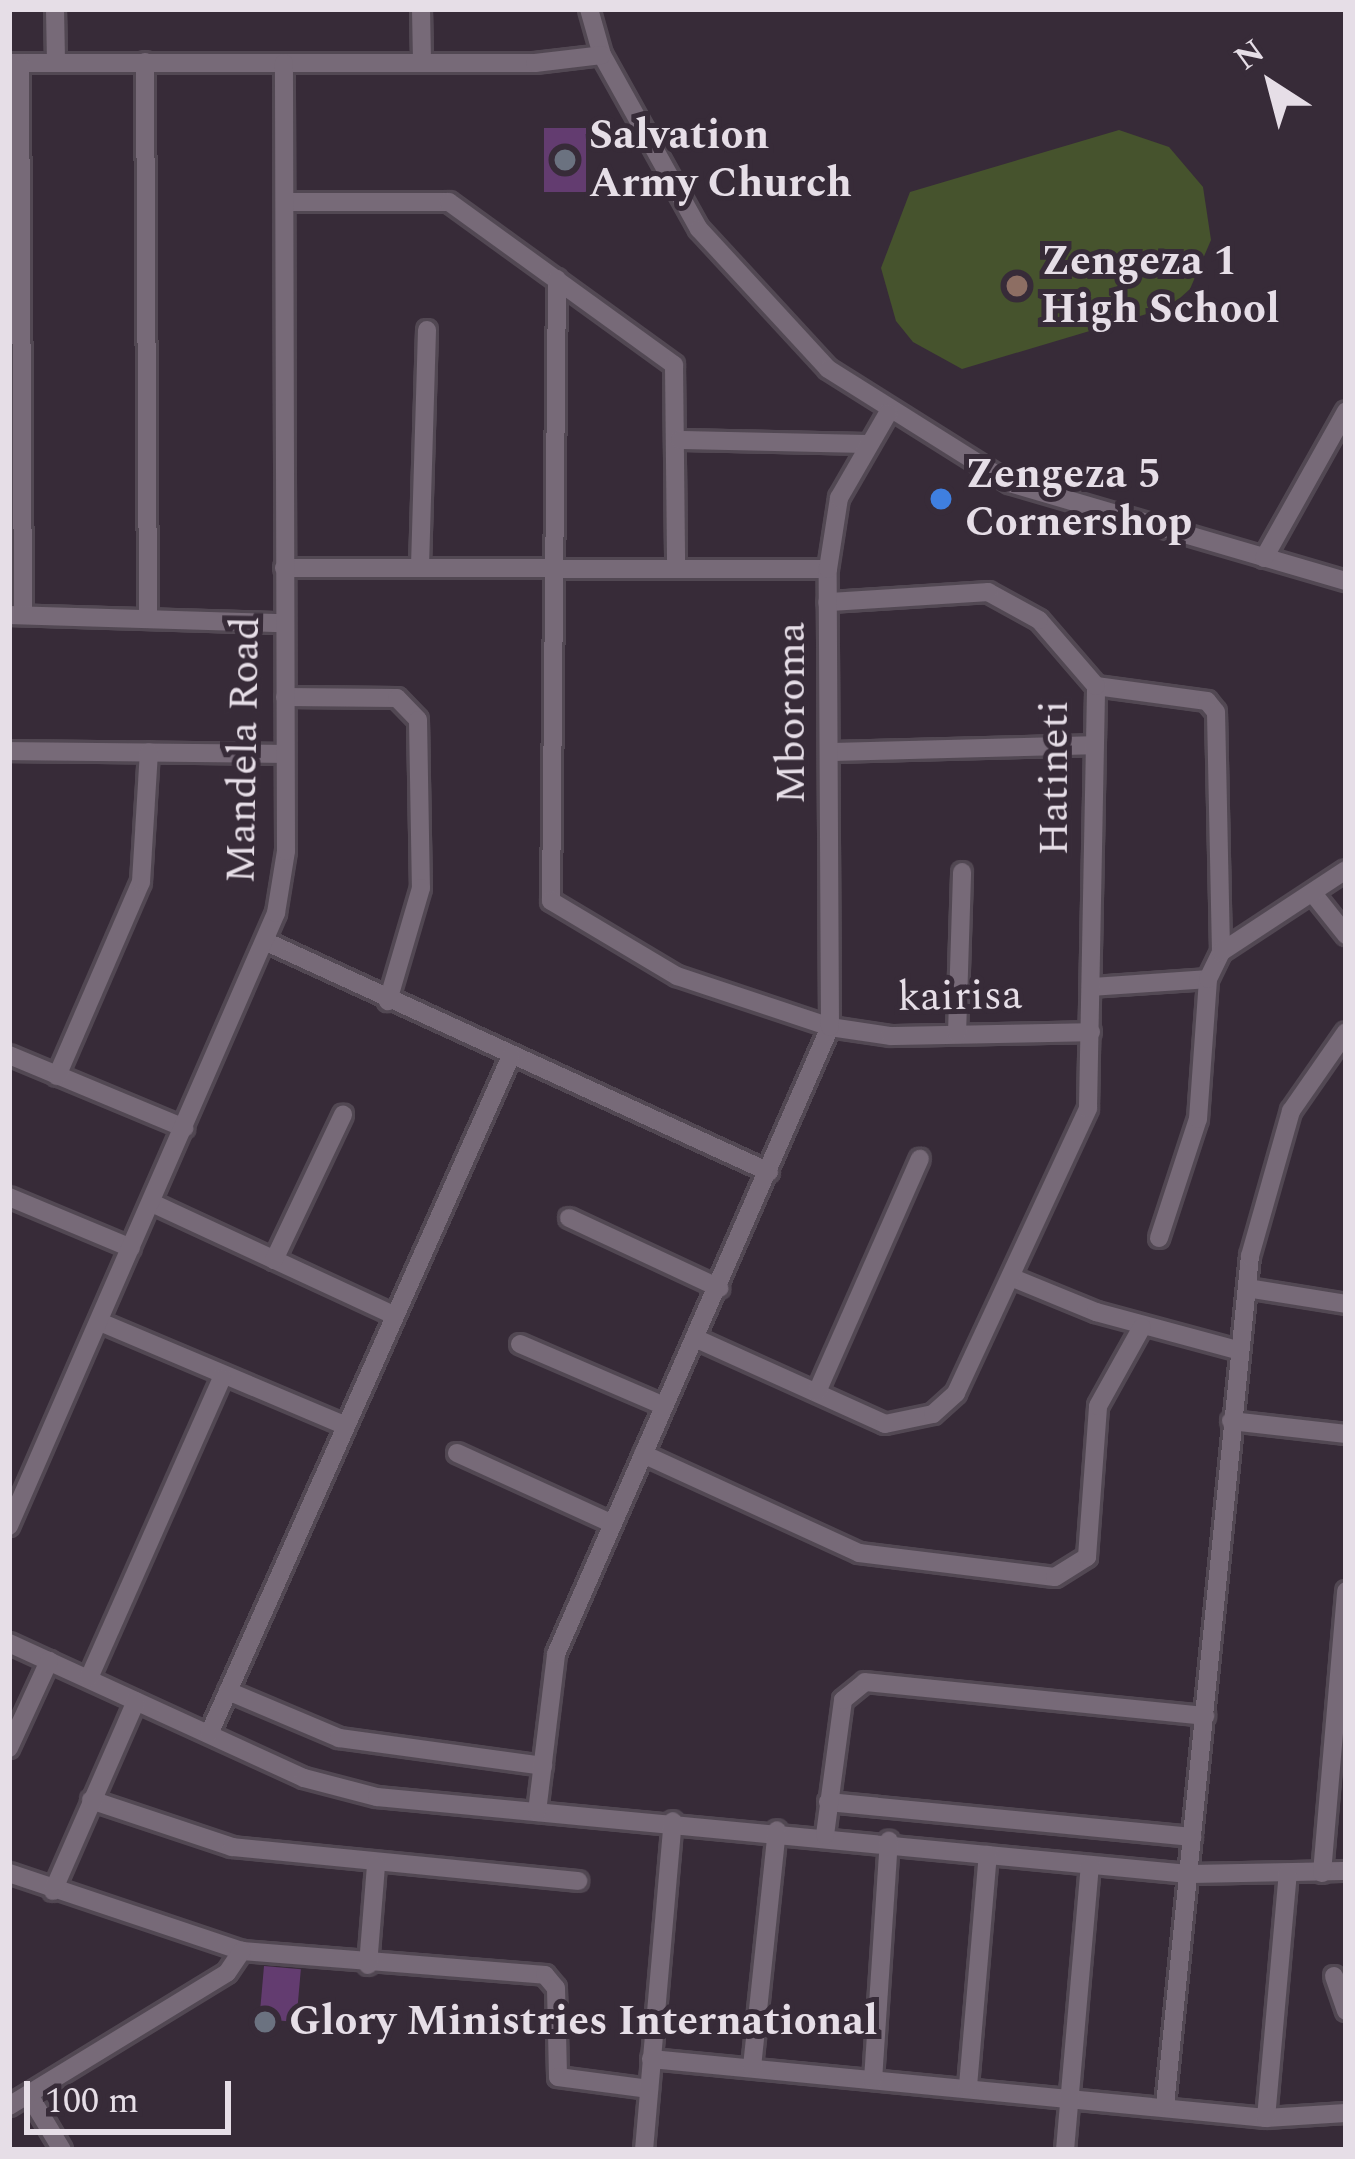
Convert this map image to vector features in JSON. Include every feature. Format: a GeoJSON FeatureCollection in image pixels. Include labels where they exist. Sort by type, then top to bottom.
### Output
{"type":"FeatureCollection","features":[{"type":"Feature","properties":{"kind":"street"},"geometry":{"type":"LineString","coordinates":[[55,9],[56,62]]}},
{"type":"Feature","properties":{"kind":"street"},"geometry":{"type":"LineString","coordinates":[[422,9],[422,63]]}},
{"type":"Feature","properties":{"kind":"street"},"geometry":{"type":"LineString","coordinates":[[590,9],[602,55],[698,229],[775,320],[888,413],[968,463],[1064,504],[1346,581]]}},
{"type":"Feature","properties":{"kind":"street"},"geometry":{"type":"LineString","coordinates":[[284,623],[16,615],[14,63],[422,63],[602,55]]}},
{"type":"Feature","properties":{"kind":"street"},"geometry":{"type":"LineString","coordinates":[[145,62],[148,617]]}},
{"type":"Feature","properties":{"kind":"street","name":"Mandela Road"},"geometry":{"type":"LineString","coordinates":[[9,1526],[269,943],[286,850],[284,62]]}},
{"type":"Feature","properties":{"kind":"street"},"geometry":{"type":"LineString","coordinates":[[285,202],[449,202],[674,365],[680,440],[676,566]]}},
{"type":"Feature","properties":{"kind":"street"},"geometry":{"type":"LineString","coordinates":[[549,565],[556,279]]}},
{"type":"Feature","properties":{"kind":"street"},"geometry":{"type":"LineString","coordinates":[[420,566],[427,330]]}},
{"type":"Feature","properties":{"kind":"street"},"geometry":{"type":"LineString","coordinates":[[1264,558],[1346,411]]}},
{"type":"Feature","properties":{"kind":"street","name":"Mboroma"},"geometry":{"type":"LineString","coordinates":[[830,1027],[828,569],[839,498],[888,413]]}},
{"type":"Feature","properties":{"kind":"street"},"geometry":{"type":"LineString","coordinates":[[680,440],[869,444]]}},
{"type":"Feature","properties":{"kind":"street","name":"kairisa"},"geometry":{"type":"LineString","coordinates":[[549,565],[551,901],[677,976],[830,1027],[957,1034],[1091,1031]]}},
{"type":"Feature","properties":{"kind":"street"},"geometry":{"type":"LineString","coordinates":[[284,568],[828,569]]}},
{"type":"Feature","properties":{"kind":"street","name":"Hatineti"},"geometry":{"type":"LineString","coordinates":[[697,1339],[885,1424],[933,1414],[956,1394],[1088,1108],[1096,686],[1039,620],[988,592],[827,602]]}},
{"type":"Feature","properties":{"kind":"street"},"geometry":{"type":"LineString","coordinates":[[1096,686],[1207,701],[1216,712],[1221,952],[1208,979],[1204,1091],[1159,1238]]}},
{"type":"Feature","properties":{"kind":"street"},"geometry":{"type":"LineString","coordinates":[[285,698],[397,698],[418,720],[421,889],[388,1001]]}},
{"type":"Feature","properties":{"kind":"street"},"geometry":{"type":"LineString","coordinates":[[832,752],[1092,745]]}},
{"type":"Feature","properties":{"kind":"street"},"geometry":{"type":"LineString","coordinates":[[9,751],[283,754]]}},
{"type":"Feature","properties":{"kind":"street"},"geometry":{"type":"LineString","coordinates":[[57,1076],[141,883],[148,752]]}},
{"type":"Feature","properties":{"kind":"street"},"geometry":{"type":"LineString","coordinates":[[1221,952],[1315,896],[1346,870]]}},
{"type":"Feature","properties":{"kind":"street"},"geometry":{"type":"LineString","coordinates":[[957,1034],[962,872]]}},
{"type":"Feature","properties":{"kind":"street"},"geometry":{"type":"LineString","coordinates":[[1315,896],[1346,935]]}},
{"type":"Feature","properties":{"kind":"street"},"geometry":{"type":"LineString","coordinates":[[269,943],[769,1172]]}},
{"type":"Feature","properties":{"kind":"street"},"geometry":{"type":"LineString","coordinates":[[1091,987],[1208,979]]}},
{"type":"Feature","properties":{"kind":"street"},"geometry":{"type":"LineString","coordinates":[[537,1812],[550,1672],[830,1027]]}},
{"type":"Feature","properties":{"kind":"street"},"geometry":{"type":"LineString","coordinates":[[1165,2106],[1246,1288],[1275,1154],[1346,1033]]}},
{"type":"Feature","properties":{"kind":"street"},"geometry":{"type":"LineString","coordinates":[[9,1055],[184,1128]]}},
{"type":"Feature","properties":{"kind":"street"},"geometry":{"type":"LineString","coordinates":[[209,1734],[391,1313],[511,1056]]}},
{"type":"Feature","properties":{"kind":"street"},"geometry":{"type":"LineString","coordinates":[[274,1260],[343,1114]]}},
{"type":"Feature","properties":{"kind":"street"},"geometry":{"type":"LineString","coordinates":[[818,1392],[920,1159]]}},
{"type":"Feature","properties":{"kind":"street"},"geometry":{"type":"LineString","coordinates":[[9,1197],[131,1248]]}},
{"type":"Feature","properties":{"kind":"street"},"geometry":{"type":"LineString","coordinates":[[152,1203],[391,1313]]}},
{"type":"Feature","properties":{"kind":"street"},"geometry":{"type":"LineString","coordinates":[[569,1218],[718,1288]]}},
{"type":"Feature","properties":{"kind":"street"},"geometry":{"type":"LineString","coordinates":[[1012,1278],[1142,1327],[1237,1350]]}},
{"type":"Feature","properties":{"kind":"street"},"geometry":{"type":"LineString","coordinates":[[1246,1288],[1346,1304]]}},
{"type":"Feature","properties":{"kind":"street"},"geometry":{"type":"LineString","coordinates":[[100,1322],[222,1378],[344,1425]]}},
{"type":"Feature","properties":{"kind":"street"},"geometry":{"type":"LineString","coordinates":[[643,1454],[859,1553],[1055,1577],[1088,1557],[1098,1406],[1142,1327]]}},
{"type":"Feature","properties":{"kind":"street"},"geometry":{"type":"LineString","coordinates":[[520,1344],[664,1406]]}},
{"type":"Feature","properties":{"kind":"street"},"geometry":{"type":"LineString","coordinates":[[89,1678],[222,1378]]}},
{"type":"Feature","properties":{"kind":"street"},"geometry":{"type":"LineString","coordinates":[[1231,1421],[1346,1434]]}},
{"type":"Feature","properties":{"kind":"street"},"geometry":{"type":"LineString","coordinates":[[457,1453],[613,1524]]}},
{"type":"Feature","properties":{"kind":"street"},"geometry":{"type":"LineString","coordinates":[[1322,1873],[1346,1592]]}},
{"type":"Feature","properties":{"kind":"street"},"geometry":{"type":"LineString","coordinates":[[9,1643],[339,1790],[1188,1874],[1346,1871]]}},
{"type":"Feature","properties":{"kind":"street"},"geometry":{"type":"LineString","coordinates":[[9,1748],[16,1712],[50,1660]]}},
{"type":"Feature","properties":{"kind":"street"},"geometry":{"type":"LineString","coordinates":[[825,1835],[843,1700],[866,1682],[1205,1716]]}},
{"type":"Feature","properties":{"kind":"street"},"geometry":{"type":"LineString","coordinates":[[228,1691],[339,1738],[543,1766]]}},
{"type":"Feature","properties":{"kind":"street"},"geometry":{"type":"LineString","coordinates":[[53,1891],[136,1701]]}},
{"type":"Feature","properties":{"kind":"street"},"geometry":{"type":"LineString","coordinates":[[91,1800],[232,1846],[376,1865],[578,1881]]}},
{"type":"Feature","properties":{"kind":"street"},"geometry":{"type":"LineString","coordinates":[[828,1802],[1192,1837]]}},
{"type":"Feature","properties":{"kind":"street"},"geometry":{"type":"LineString","coordinates":[[644,2150],[673,1821]]}},
{"type":"Feature","properties":{"kind":"street"},"geometry":{"type":"LineString","coordinates":[[752,2067],[777,1830]]}},
{"type":"Feature","properties":{"kind":"street"},"geometry":{"type":"LineString","coordinates":[[873,2080],[889,1841]]}},
{"type":"Feature","properties":{"kind":"street"},"geometry":{"type":"LineString","coordinates":[[968,2086],[988,1855]]}},
{"type":"Feature","properties":{"kind":"street"},"geometry":{"type":"LineString","coordinates":[[368,1965],[376,1865]]}},
{"type":"Feature","properties":{"kind":"street"},"geometry":{"type":"LineString","coordinates":[[1065,2150],[1090,1866]]}},
{"type":"Feature","properties":{"kind":"street"},"geometry":{"type":"LineString","coordinates":[[9,1873],[242,1951],[545,1976],[556,1988],[558,2077],[649,2089]]}},
{"type":"Feature","properties":{"kind":"street"},"geometry":{"type":"LineString","coordinates":[[1266,2118],[1288,1873]]}},
{"type":"Feature","properties":{"kind":"street"},"geometry":{"type":"LineString","coordinates":[[9,2106],[227,1973],[242,1951]]}},
{"type":"Feature","properties":{"kind":"street"},"geometry":{"type":"LineString","coordinates":[[1334,1976],[1346,2011]]}},
{"type":"Feature","properties":{"kind":"street"},"geometry":{"type":"LineString","coordinates":[[651,2059],[1266,2118],[1346,2113]]}},
{"type":"Feature","properties":{"kind":"street"},"geometry":{"type":"LineString","coordinates":[[29,2095],[62,2150]]}},
{"type":"Feature","properties":{"kind":"green space"},"geometry":{"type":"Polygon","coordinates":[[[1119,130],[1169,147],[1203,187],[1211,240],[1190,289],[1170,307],[962,369],[913,342],[896,321],[881,268],[910,192],[1119,130]]]}},
{"type":"Feature","properties":{"kind":"building","name":"Salvation Army Church"},"geometry":{"type":"Polygon","coordinates":[[[544,128],[586,128],[586,192],[544,192],[544,128]]]}},
{"type":"Feature","properties":{"kind":"building","name":"Glory Ministries International"},"geometry":{"type":"Polygon","coordinates":[[[264,1966],[301,1969],[296,2022],[259,2019],[264,1966]]]}},
{"type":"Feature","properties":{"kind":"place","name":"Salvation Army Church"},"geometry":{"type":"Point","coordinates":[565,160]}},
{"type":"Feature","properties":{"kind":"place","name":"Zengeza 1 High School"},"geometry":{"type":"Point","coordinates":[1017,286]}},
{"type":"Feature","properties":{"kind":"place","name":"Zengeza 5 Cornershop"},"geometry":{"type":"Point","coordinates":[941,499]}},
{"type":"Feature","properties":{"kind":"place","name":"Glory Ministries International"},"geometry":{"type":"Point","coordinates":[265,2022]}}]}
